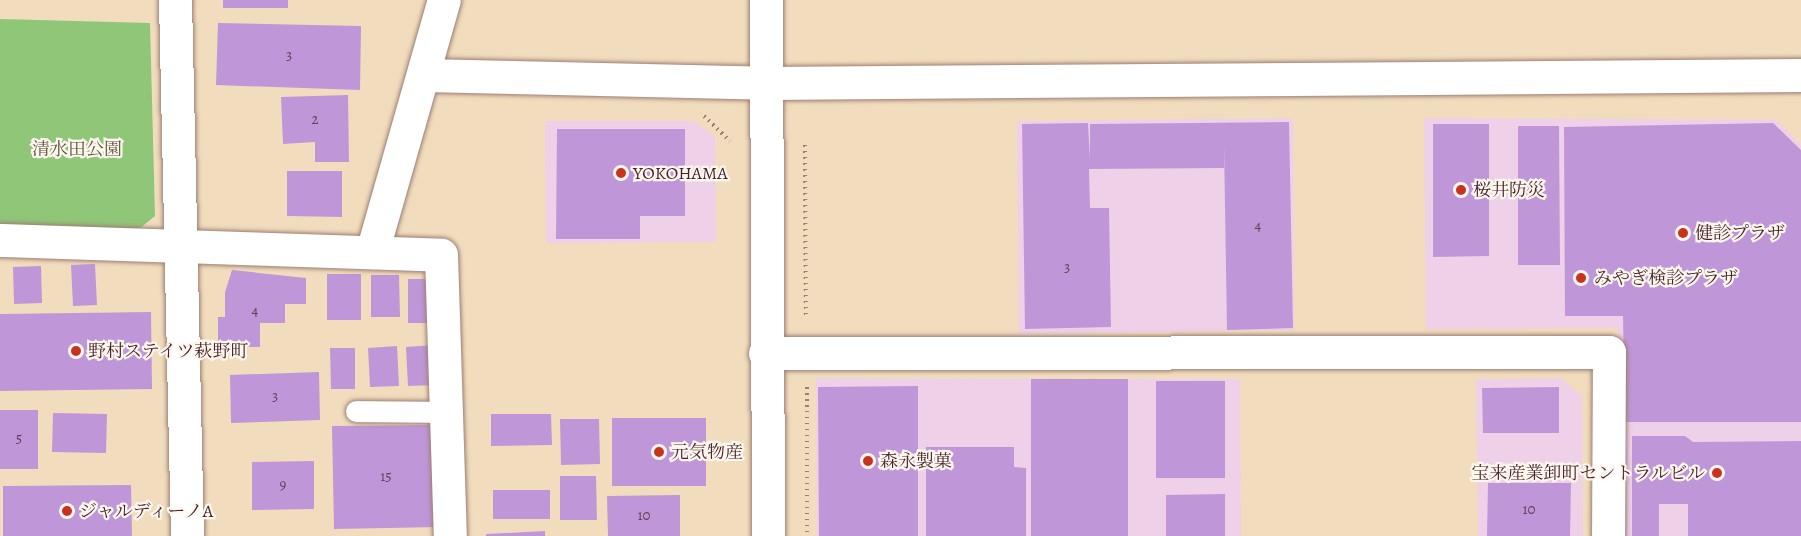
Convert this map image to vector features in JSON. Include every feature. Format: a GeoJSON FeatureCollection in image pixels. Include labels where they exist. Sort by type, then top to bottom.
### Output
{"type":"FeatureCollection","features":[{"type":"Feature","properties":{"kind":"street"},"geometry":{"type":"LineString","coordinates":[[175,0],[187,536]]}},
{"type":"Feature","properties":{"kind":"street"},"geometry":{"type":"LineString","coordinates":[[372,252],[444,0]]}},
{"type":"Feature","properties":{"kind":"street"},"geometry":{"type":"LineString","coordinates":[[766,0],[765,352],[768,536]]}},
{"type":"Feature","properties":{"kind":"street"},"geometry":{"type":"LineString","coordinates":[[424,75],[766,83],[1801,75]]}},
{"type":"Feature","properties":{"kind":"street"},"geometry":{"type":"LineString","coordinates":[[0,240],[182,249],[441,255],[450,536]]}},
{"type":"Feature","properties":{"kind":"street"},"geometry":{"type":"LineString","coordinates":[[765,352],[1609,352],[1608,536]]}},
{"type":"Feature","properties":{"kind":"lane"},"geometry":{"type":"LineString","coordinates":[[356,411],[446,412]]}},
{"type":"Feature","properties":{"kind":"path"},"geometry":{"type":"LineString","coordinates":[[694,115],[703,115],[730,140],[730,151]]}},
{"type":"Feature","properties":{"kind":"path"},"geometry":{"type":"LineString","coordinates":[[805,145],[806,328]]}},
{"type":"Feature","properties":{"kind":"path"},"geometry":{"type":"LineString","coordinates":[[807,387],[807,536]]}},
{"type":"Feature","properties":{"kind":"shaded area"},"geometry":{"type":"Polygon","coordinates":[[[1293,118],[1294,330],[1019,334],[1017,121],[1293,118]]]}},
{"type":"Feature","properties":{"kind":"shaded area"},"geometry":{"type":"Polygon","coordinates":[[[1424,118],[1776,120],[1801,145],[1801,536],[1623,536],[1619,328],[1426,329],[1424,118]]]}},
{"type":"Feature","properties":{"kind":"shaded area","name":"YOKOHAMA"},"geometry":{"type":"Polygon","coordinates":[[[545,121],[694,121],[715,137],[716,242],[546,243],[545,121]]]}},
{"type":"Feature","properties":{"kind":"shaded area"},"geometry":{"type":"Polygon","coordinates":[[[816,378],[1240,379],[1241,536],[817,536],[816,378]]]}},
{"type":"Feature","properties":{"kind":"shaded area"},"geometry":{"type":"Polygon","coordinates":[[[1561,378],[1582,396],[1583,536],[1478,536],[1476,379],[1561,378]]]}},
{"type":"Feature","properties":{"kind":"green space","name":"清水田公園"},"geometry":{"type":"Polygon","coordinates":[[[0,19],[150,23],[155,216],[139,229],[0,225],[0,19]]]}},
{"type":"Feature","properties":{"kind":"building"},"geometry":{"type":"Polygon","coordinates":[[[223,0],[288,0],[288,8],[223,8],[223,0]]]}},
{"type":"Feature","properties":{"kind":"building"},"geometry":{"type":"Polygon","coordinates":[[[218,23],[361,26],[360,90],[216,85],[218,23]]]}},
{"type":"Feature","properties":{"kind":"building"},"geometry":{"type":"Polygon","coordinates":[[[348,95],[349,162],[315,162],[315,142],[283,144],[281,97],[348,95]]]}},
{"type":"Feature","properties":{"kind":"building"},"geometry":{"type":"Polygon","coordinates":[[[1289,122],[1293,328],[1227,330],[1224,144],[1224,168],[1089,169],[1090,208],[1109,208],[1111,327],[1025,329],[1022,124],[1088,123],[1090,159],[1090,124],[1289,122]]]}},
{"type":"Feature","properties":{"kind":"building","name":"健診プラザ"},"geometry":{"type":"Polygon","coordinates":[[[1773,123],[1801,150],[1801,422],[1625,422],[1623,316],[1565,316],[1564,127],[1773,123]]]}},
{"type":"Feature","properties":{"kind":"building","name":"桜井防災"},"geometry":{"type":"Polygon","coordinates":[[[1433,124],[1489,124],[1489,256],[1433,257],[1433,124]]]}},
{"type":"Feature","properties":{"kind":"building"},"geometry":{"type":"Polygon","coordinates":[[[1518,126],[1559,126],[1560,265],[1518,265],[1518,126]]]}},
{"type":"Feature","properties":{"kind":"building","name":"YOKOHAMA"},"geometry":{"type":"Polygon","coordinates":[[[557,129],[685,129],[685,216],[640,216],[640,239],[556,239],[557,129]]]}},
{"type":"Feature","properties":{"kind":"building"},"geometry":{"type":"Polygon","coordinates":[[[287,171],[342,171],[342,217],[287,216],[287,171]]]}},
{"type":"Feature","properties":{"kind":"building"},"geometry":{"type":"Polygon","coordinates":[[[95,264],[97,305],[73,306],[71,265],[95,264]]]}},
{"type":"Feature","properties":{"kind":"building"},"geometry":{"type":"Polygon","coordinates":[[[41,266],[42,303],[14,304],[13,267],[41,266]]]}},
{"type":"Feature","properties":{"kind":"building"},"geometry":{"type":"Polygon","coordinates":[[[232,270],[306,278],[306,304],[285,304],[285,323],[260,323],[260,347],[218,347],[218,317],[225,317],[225,292],[232,270]]]}},
{"type":"Feature","properties":{"kind":"building"},"geometry":{"type":"Polygon","coordinates":[[[327,274],[361,274],[361,320],[327,320],[327,274]]]}},
{"type":"Feature","properties":{"kind":"building"},"geometry":{"type":"Polygon","coordinates":[[[371,275],[399,275],[400,317],[371,317],[371,275]]]}},
{"type":"Feature","properties":{"kind":"building"},"geometry":{"type":"Polygon","coordinates":[[[408,279],[433,279],[433,323],[408,323],[408,279]]]}},
{"type":"Feature","properties":{"kind":"building","name":"野村ステイツ萩野町"},"geometry":{"type":"Polygon","coordinates":[[[151,312],[152,389],[0,391],[0,314],[151,312]]]}},
{"type":"Feature","properties":{"kind":"building"},"geometry":{"type":"Polygon","coordinates":[[[433,345],[435,385],[408,386],[406,347],[433,345]]]}},
{"type":"Feature","properties":{"kind":"building"},"geometry":{"type":"Polygon","coordinates":[[[397,346],[399,386],[370,387],[368,348],[397,346]]]}},
{"type":"Feature","properties":{"kind":"building"},"geometry":{"type":"Polygon","coordinates":[[[330,348],[355,348],[355,389],[331,389],[330,348]]]}},
{"type":"Feature","properties":{"kind":"building"},"geometry":{"type":"Polygon","coordinates":[[[319,372],[320,420],[231,423],[230,375],[319,372]]]}},
{"type":"Feature","properties":{"kind":"building"},"geometry":{"type":"Polygon","coordinates":[[[1031,379],[1128,379],[1128,536],[1031,536],[1031,379]]]}},
{"type":"Feature","properties":{"kind":"building"},"geometry":{"type":"Polygon","coordinates":[[[1156,381],[1225,381],[1225,478],[1156,478],[1156,381]]]}},
{"type":"Feature","properties":{"kind":"building","name":"森永製菓"},"geometry":{"type":"Polygon","coordinates":[[[918,386],[918,536],[819,536],[818,387],[918,386]]]}},
{"type":"Feature","properties":{"kind":"building"},"geometry":{"type":"Polygon","coordinates":[[[1559,387],[1559,433],[1483,433],[1482,388],[1559,387]]]}},
{"type":"Feature","properties":{"kind":"building"},"geometry":{"type":"Polygon","coordinates":[[[0,410],[38,410],[38,469],[0,469],[0,410]]]}},
{"type":"Feature","properties":{"kind":"building"},"geometry":{"type":"Polygon","coordinates":[[[53,413],[107,414],[106,453],[52,452],[53,413]]]}},
{"type":"Feature","properties":{"kind":"building"},"geometry":{"type":"Polygon","coordinates":[[[491,414],[551,414],[552,445],[491,446],[491,414]]]}},
{"type":"Feature","properties":{"kind":"building","name":"元気物産"},"geometry":{"type":"Polygon","coordinates":[[[612,418],[706,418],[706,486],[612,486],[612,418]]]}},
{"type":"Feature","properties":{"kind":"building"},"geometry":{"type":"Polygon","coordinates":[[[560,419],[599,419],[600,464],[561,465],[560,419]]]}},
{"type":"Feature","properties":{"kind":"building"},"geometry":{"type":"Polygon","coordinates":[[[439,425],[440,527],[334,529],[332,426],[439,425]]]}},
{"type":"Feature","properties":{"kind":"building","name":"宝来産業卸町セントラルビル"},"geometry":{"type":"Polygon","coordinates":[[[1632,436],[1685,436],[1693,442],[1801,441],[1801,536],[1688,536],[1688,504],[1659,504],[1659,536],[1632,536],[1632,436]]]}},
{"type":"Feature","properties":{"kind":"building"},"geometry":{"type":"Polygon","coordinates":[[[926,447],[1014,447],[1014,467],[1026,468],[1026,536],[926,536],[926,447]]]}},
{"type":"Feature","properties":{"kind":"building"},"geometry":{"type":"Polygon","coordinates":[[[314,461],[314,509],[252,510],[252,462],[314,461]]]}},
{"type":"Feature","properties":{"kind":"building"},"geometry":{"type":"Polygon","coordinates":[[[560,476],[596,476],[597,520],[560,520],[560,476]]]}},
{"type":"Feature","properties":{"kind":"building"},"geometry":{"type":"Polygon","coordinates":[[[1488,483],[1571,483],[1570,536],[1487,536],[1488,483]]]}},
{"type":"Feature","properties":{"kind":"building","name":"ジャルディーノA"},"geometry":{"type":"Polygon","coordinates":[[[131,485],[132,536],[3,536],[3,486],[131,485]]]}},
{"type":"Feature","properties":{"kind":"building"},"geometry":{"type":"Polygon","coordinates":[[[493,490],[550,490],[550,519],[493,519],[493,490]]]}},
{"type":"Feature","properties":{"kind":"building"},"geometry":{"type":"Polygon","coordinates":[[[1225,494],[1225,536],[1166,536],[1166,495],[1225,494]]]}},
{"type":"Feature","properties":{"kind":"building"},"geometry":{"type":"Polygon","coordinates":[[[680,495],[680,536],[608,536],[607,496],[680,495]]]}},
{"type":"Feature","properties":{"kind":"building"},"geometry":{"type":"Polygon","coordinates":[[[545,531],[545,536],[486,536],[486,534],[545,531]]]}},
{"type":"Feature","properties":{"kind":"place","name":"YOKOHAMA"},"geometry":{"type":"Point","coordinates":[621,173]}},
{"type":"Feature","properties":{"kind":"place","name":"桜井防災"},"geometry":{"type":"Point","coordinates":[1461,190]}},
{"type":"Feature","properties":{"kind":"place","name":"健診プラザ"},"geometry":{"type":"Point","coordinates":[1683,233]}},
{"type":"Feature","properties":{"kind":"place","name":"みやぎ検診プラザ"},"geometry":{"type":"Point","coordinates":[1581,278]}},
{"type":"Feature","properties":{"kind":"place","name":"野村ステイツ萩野町"},"geometry":{"type":"Point","coordinates":[76,351]}},
{"type":"Feature","properties":{"kind":"place","name":"元気物産"},"geometry":{"type":"Point","coordinates":[659,452]}},
{"type":"Feature","properties":{"kind":"place","name":"森永製菓"},"geometry":{"type":"Point","coordinates":[868,461]}},
{"type":"Feature","properties":{"kind":"place","name":"宝来産業卸町セントラルビル"},"geometry":{"type":"Point","coordinates":[1717,473]}},
{"type":"Feature","properties":{"kind":"place","name":"ジャルディーノA"},"geometry":{"type":"Point","coordinates":[67,511]}}]}
